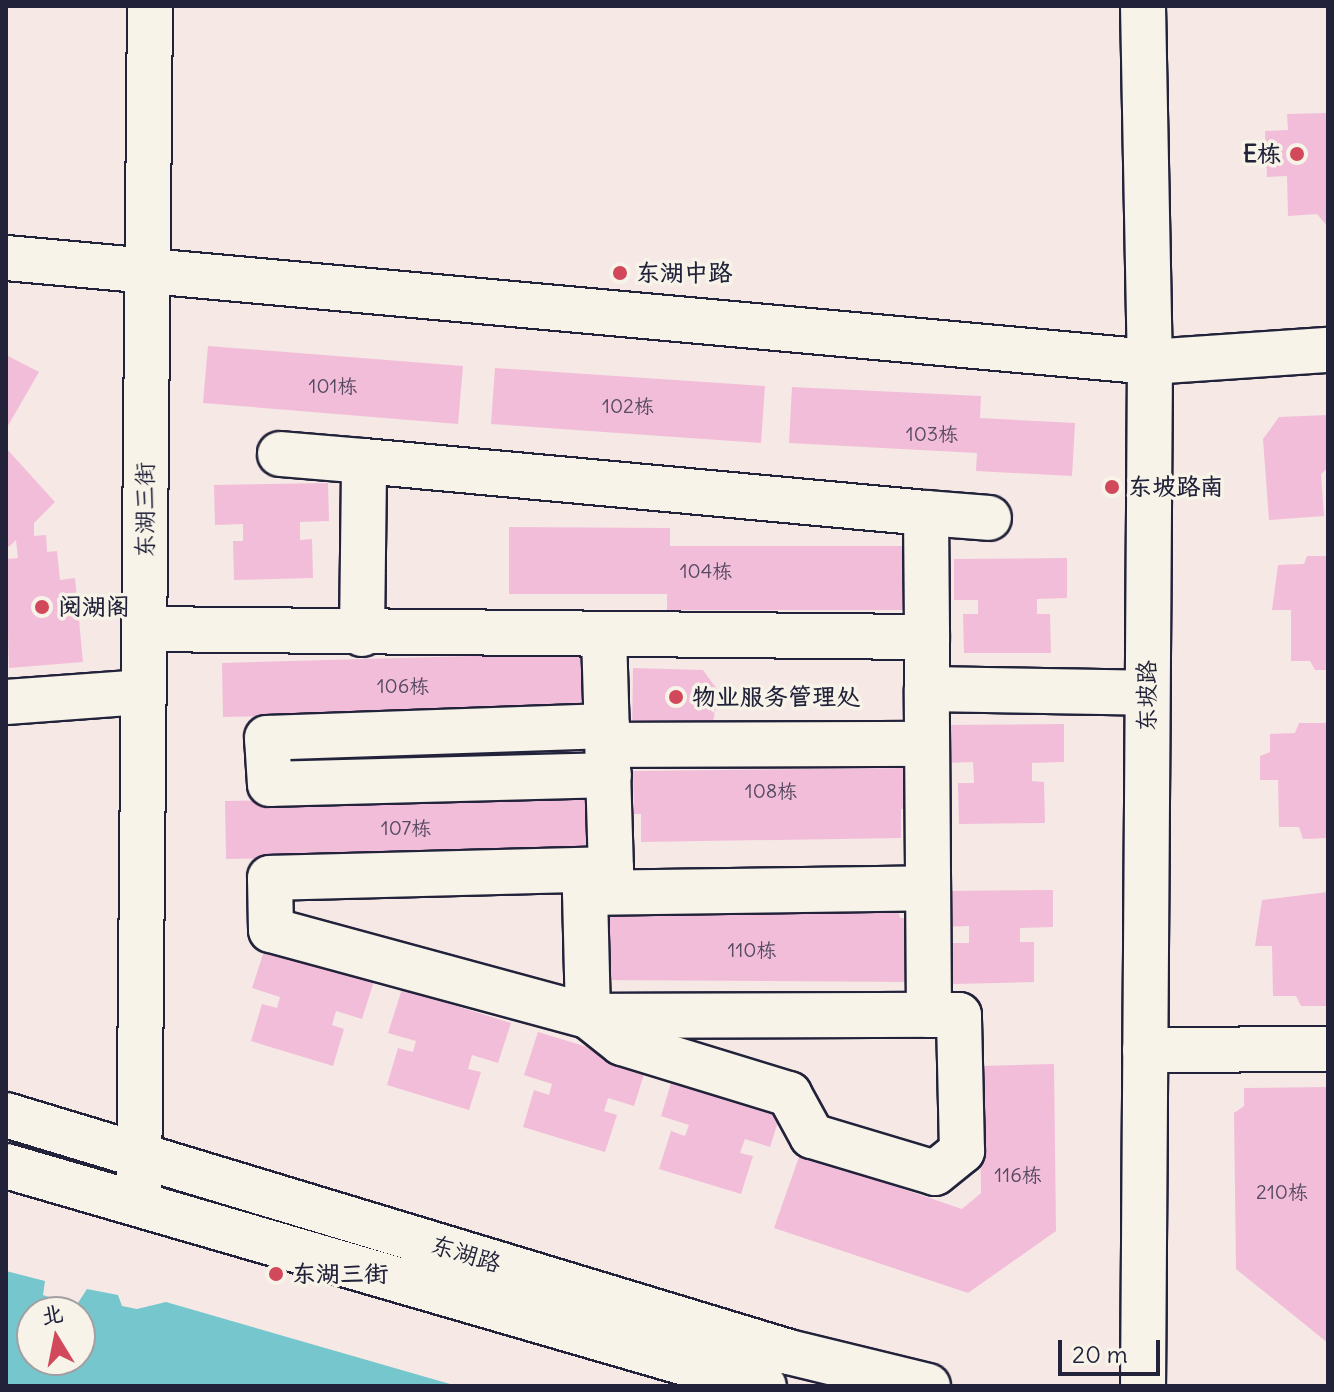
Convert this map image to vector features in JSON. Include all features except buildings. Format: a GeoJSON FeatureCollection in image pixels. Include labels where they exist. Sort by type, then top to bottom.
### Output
{"type":"FeatureCollection","features":[{"type":"Feature","properties":{"kind":"street","name":"东湖三街"},"geometry":{"type":"LineString","coordinates":[[138,1207],[150,6]]}},
{"type":"Feature","properties":{"kind":"street","name":"东坡路"},"geometry":{"type":"LineString","coordinates":[[1143,6],[1150,362],[1143,1386]]}},
{"type":"Feature","properties":{"kind":"street"},"geometry":{"type":"LineString","coordinates":[[6,258],[147,274],[1150,362],[1328,350]]}},
{"type":"Feature","properties":{"kind":"street"},"geometry":{"type":"LineString","coordinates":[[280,454],[989,518]]}},
{"type":"Feature","properties":{"kind":"street"},"geometry":{"type":"LineString","coordinates":[[362,634],[364,461]]}},
{"type":"Feature","properties":{"kind":"street"},"geometry":{"type":"LineString","coordinates":[[926,513],[929,1015]]}},
{"type":"Feature","properties":{"kind":"street"},"geometry":{"type":"LineString","coordinates":[[144,629],[362,634],[927,637]]}},
{"type":"Feature","properties":{"kind":"street"},"geometry":{"type":"LineString","coordinates":[[588,1016],[608,749],[604,635]]}},
{"type":"Feature","properties":{"kind":"street"},"geometry":{"type":"LineString","coordinates":[[927,689],[1147,693]]}},
{"type":"Feature","properties":{"kind":"street"},"geometry":{"type":"LineString","coordinates":[[6,702],[143,692]]}},
{"type":"Feature","properties":{"kind":"street"},"geometry":{"type":"LineString","coordinates":[[608,749],[270,784],[267,738],[608,749],[927,744]]}},
{"type":"Feature","properties":{"kind":"street"},"geometry":{"type":"LineString","coordinates":[[588,1016],[622,1043],[789,1094],[812,1136],[935,1173],[962,1151],[959,1015],[588,1016],[271,930],[270,878],[928,888]]}},
{"type":"Feature","properties":{"kind":"street"},"geometry":{"type":"LineString","coordinates":[[1145,1050],[1328,1049]]}},
{"type":"Feature","properties":{"kind":"street","name":"东湖路"},"geometry":{"type":"LineString","coordinates":[[6,1115],[789,1352],[928,1386]]}},
{"type":"Feature","properties":{"kind":"street","name":"东湖路"},"geometry":{"type":"LineString","coordinates":[[6,1166],[138,1207],[764,1386]]}},
{"type":"Feature","properties":{"kind":"water"},"geometry":{"type":"Polygon","coordinates":[[[6,1271],[45,1281],[43,1295],[46,1296],[16,1296],[16,1376],[96,1376],[96,1296],[82,1296],[87,1289],[118,1295],[122,1306],[137,1309],[166,1302],[457,1386],[6,1386],[6,1271]]]}},
{"type":"Feature","properties":{"kind":"place","name":"E栋"},"geometry":{"type":"Point","coordinates":[1297,154]}},
{"type":"Feature","properties":{"kind":"place","name":"东湖中路"},"geometry":{"type":"Point","coordinates":[620,273]}},
{"type":"Feature","properties":{"kind":"place","name":"东坡路南"},"geometry":{"type":"Point","coordinates":[1112,487]}},
{"type":"Feature","properties":{"kind":"place","name":"阅湖阁"},"geometry":{"type":"Point","coordinates":[42,607]}},
{"type":"Feature","properties":{"kind":"place","name":"物业服务管理处"},"geometry":{"type":"Point","coordinates":[676,697]}},
{"type":"Feature","properties":{"kind":"place","name":"东湖三街"},"geometry":{"type":"Point","coordinates":[276,1274]}}]}
